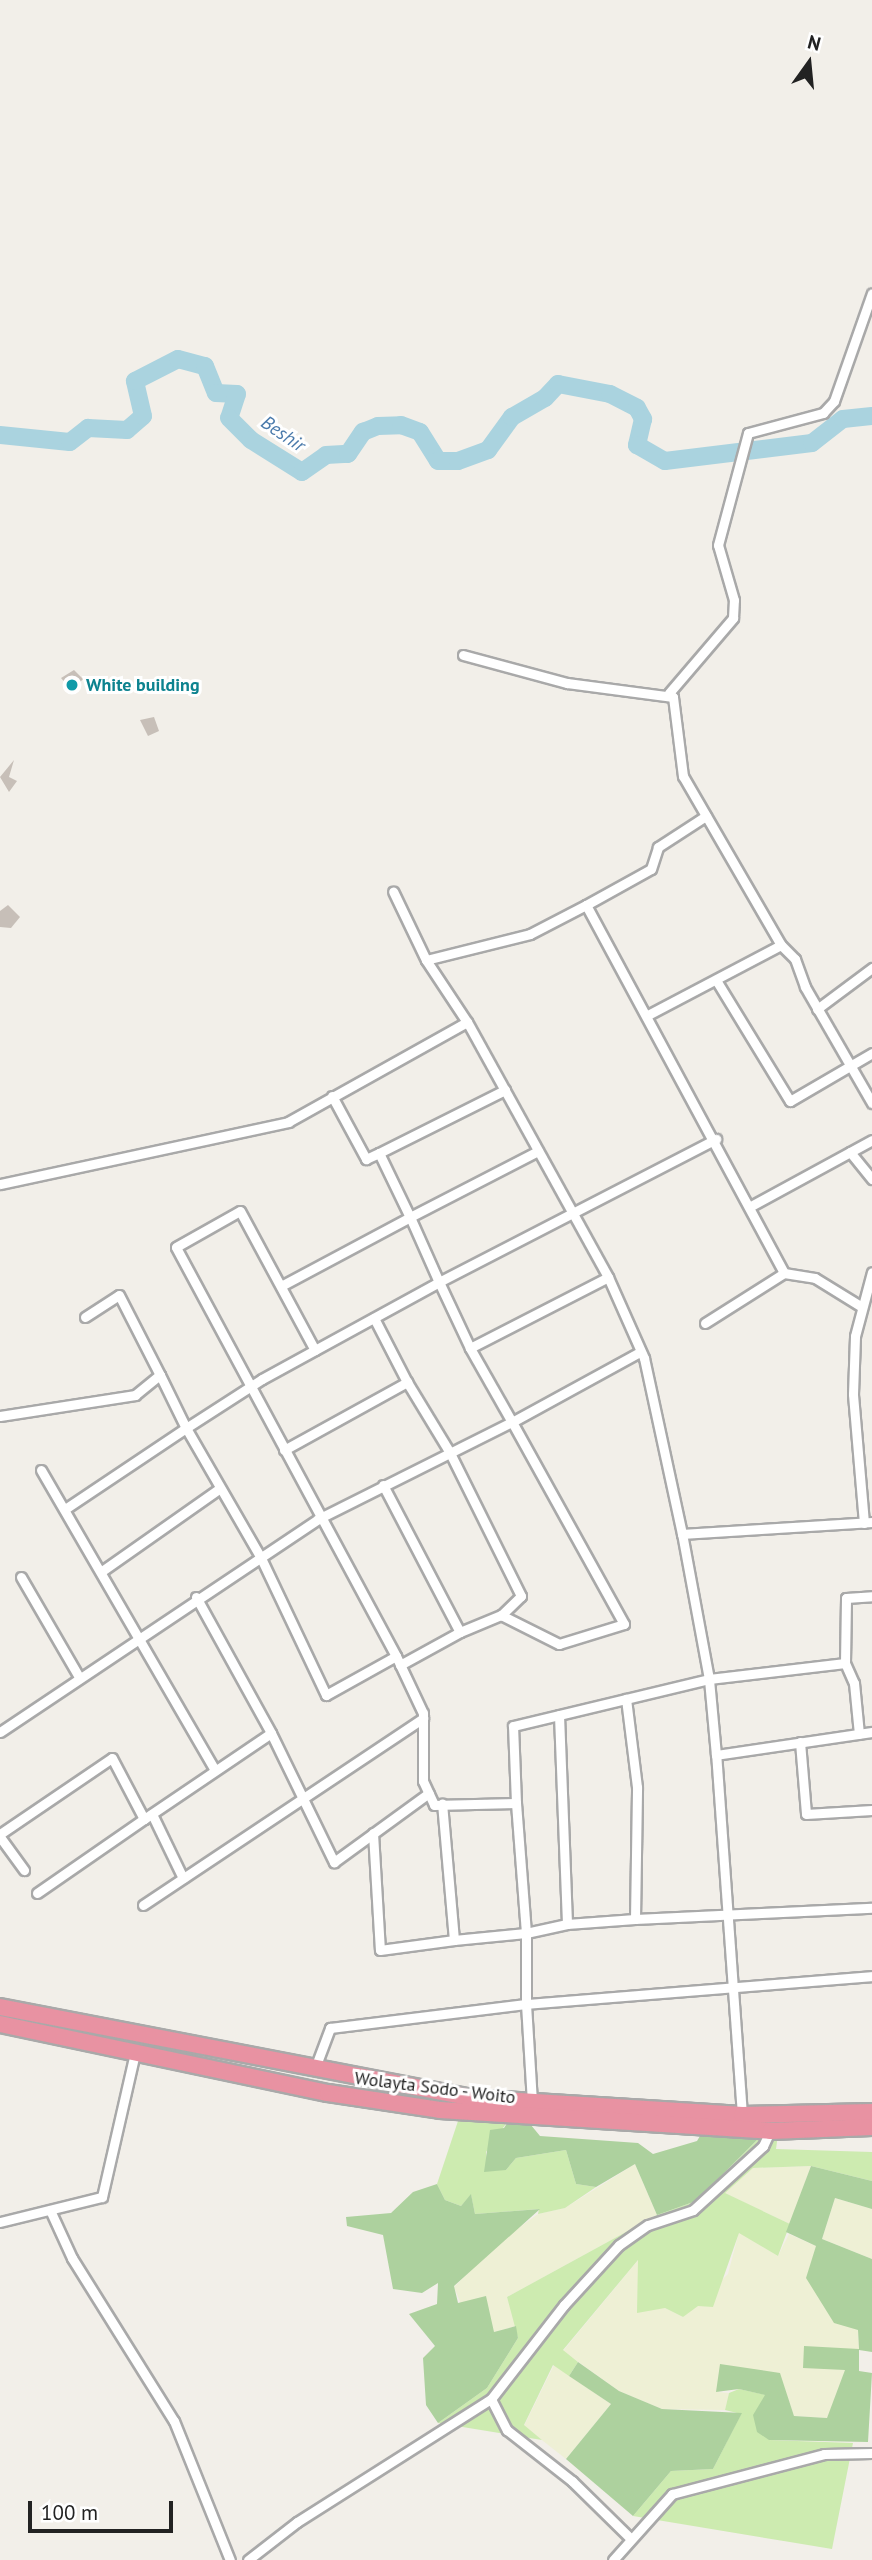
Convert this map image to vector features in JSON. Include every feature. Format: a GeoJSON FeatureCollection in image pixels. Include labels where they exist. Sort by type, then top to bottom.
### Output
{"type":"FeatureCollection","features":[{"type":"Feature","properties":{"kind":"highway","name":"Wolayta Sodo - Woito"},"geometry":{"type":"LineString","coordinates":[[0,2007],[471,2098],[742,2115],[872,2112]]}},
{"type":"Feature","properties":{"kind":"highway","name":"Wolayta Sodo - Woito"},"geometry":{"type":"LineString","coordinates":[[0,2024],[270,2081],[440,2110],[533,2119],[771,2131],[872,2127]]}},
{"type":"Feature","properties":{"kind":"highway"},"geometry":{"type":"LineString","coordinates":[[270,2081],[275,2060]]}},
{"type":"Feature","properties":{"kind":"street"},"geometry":{"type":"LineString","coordinates":[[669,693],[733,618],[734,600],[718,545],[748,433],[823,413],[834,401],[872,293]]}},
{"type":"Feature","properties":{"kind":"street"},"geometry":{"type":"LineString","coordinates":[[463,655],[568,683],[669,693]]}},
{"type":"Feature","properties":{"kind":"street"},"geometry":{"type":"LineString","coordinates":[[669,693],[677,708],[682,776],[781,945],[795,959],[817,1009],[872,1103]]}},
{"type":"Feature","properties":{"kind":"street"},"geometry":{"type":"LineString","coordinates":[[426,960],[530,934],[651,869],[658,847],[706,817]]}},
{"type":"Feature","properties":{"kind":"street"},"geometry":{"type":"LineString","coordinates":[[393,891],[426,960],[467,1022],[608,1277],[640,1352],[682,1534],[709,1679],[730,1985],[742,2115]]}},
{"type":"Feature","properties":{"kind":"street"},"geometry":{"type":"LineString","coordinates":[[586,905],[716,1139],[785,1273]]}},
{"type":"Feature","properties":{"kind":"street"},"geometry":{"type":"LineString","coordinates":[[648,1015],[781,945]]}},
{"type":"Feature","properties":{"kind":"street"},"geometry":{"type":"LineString","coordinates":[[817,1009],[872,968]]}},
{"type":"Feature","properties":{"kind":"street"},"geometry":{"type":"LineString","coordinates":[[716,979],[790,1101],[872,1053]]}},
{"type":"Feature","properties":{"kind":"street"},"geometry":{"type":"LineString","coordinates":[[0,1184],[288,1122],[467,1022]]}},
{"type":"Feature","properties":{"kind":"street"},"geometry":{"type":"LineString","coordinates":[[332,1096],[366,1159],[505,1090]]}},
{"type":"Feature","properties":{"kind":"street"},"geometry":{"type":"LineString","coordinates":[[65,1509],[252,1385],[439,1282],[716,1139]]}},
{"type":"Feature","properties":{"kind":"street"},"geometry":{"type":"LineString","coordinates":[[751,1206],[872,1140]]}},
{"type":"Feature","properties":{"kind":"street"},"geometry":{"type":"LineString","coordinates":[[281,1286],[538,1151]]}},
{"type":"Feature","properties":{"kind":"street"},"geometry":{"type":"LineString","coordinates":[[850,1152],[872,1179]]}},
{"type":"Feature","properties":{"kind":"street"},"geometry":{"type":"LineString","coordinates":[[379,1153],[470,1348],[624,1624],[559,1644],[501,1615]]}},
{"type":"Feature","properties":{"kind":"street"},"geometry":{"type":"LineString","coordinates":[[315,1350],[240,1212],[176,1247],[252,1385],[318,1519],[398,1661],[423,1718],[423,1781],[434,1805],[516,1803]]}},
{"type":"Feature","properties":{"kind":"street"},"geometry":{"type":"LineString","coordinates":[[682,1534],[868,1522],[853,1394],[862,1307],[872,1272]]}},
{"type":"Feature","properties":{"kind":"street"},"geometry":{"type":"LineString","coordinates":[[705,1323],[785,1273],[815,1278],[862,1307]]}},
{"type":"Feature","properties":{"kind":"street"},"geometry":{"type":"LineString","coordinates":[[470,1348],[608,1277]]}},
{"type":"Feature","properties":{"kind":"street"},"geometry":{"type":"LineString","coordinates":[[85,1317],[119,1295],[186,1428],[260,1556],[326,1695],[501,1615],[521,1596],[449,1451],[407,1382],[374,1318]]}},
{"type":"Feature","properties":{"kind":"street"},"geometry":{"type":"LineString","coordinates":[[0,1732],[140,1634],[318,1519],[449,1451],[512,1422],[640,1352]]}},
{"type":"Feature","properties":{"kind":"street"},"geometry":{"type":"LineString","coordinates":[[0,1416],[135,1395],[160,1376]]}},
{"type":"Feature","properties":{"kind":"street"},"geometry":{"type":"LineString","coordinates":[[284,1450],[407,1382]]}},
{"type":"Feature","properties":{"kind":"street"},"geometry":{"type":"LineString","coordinates":[[41,1470],[140,1634],[215,1770]]}},
{"type":"Feature","properties":{"kind":"street"},"geometry":{"type":"LineString","coordinates":[[383,1485],[460,1632]]}},
{"type":"Feature","properties":{"kind":"street"},"geometry":{"type":"LineString","coordinates":[[102,1571],[220,1488]]}},
{"type":"Feature","properties":{"kind":"street"},"geometry":{"type":"LineString","coordinates":[[21,1577],[79,1677]]}},
{"type":"Feature","properties":{"kind":"street"},"geometry":{"type":"LineString","coordinates":[[859,1734],[854,1683],[845,1663],[846,1598],[872,1596]]}},
{"type":"Feature","properties":{"kind":"street"},"geometry":{"type":"LineString","coordinates":[[196,1597],[271,1733],[334,1862],[429,1793]]}},
{"type":"Feature","properties":{"kind":"street"},"geometry":{"type":"LineString","coordinates":[[533,2119],[526,2004],[526,1933],[513,1726],[709,1679],[845,1663]]}},
{"type":"Feature","properties":{"kind":"street"},"geometry":{"type":"LineString","coordinates":[[626,1699],[637,1787],[635,1919]]}},
{"type":"Feature","properties":{"kind":"street"},"geometry":{"type":"LineString","coordinates":[[559,1715],[567,1924]]}},
{"type":"Feature","properties":{"kind":"street"},"geometry":{"type":"LineString","coordinates":[[143,1905],[303,1795],[423,1718]]}},
{"type":"Feature","properties":{"kind":"street"},"geometry":{"type":"LineString","coordinates":[[716,1755],[872,1732]]}},
{"type":"Feature","properties":{"kind":"street"},"geometry":{"type":"LineString","coordinates":[[37,1893],[271,1733]]}},
{"type":"Feature","properties":{"kind":"street"},"geometry":{"type":"LineString","coordinates":[[800,1742],[806,1814],[872,1810]]}},
{"type":"Feature","properties":{"kind":"street"},"geometry":{"type":"LineString","coordinates":[[24,1870],[0,1835],[113,1758],[183,1878]]}},
{"type":"Feature","properties":{"kind":"street"},"geometry":{"type":"LineString","coordinates":[[442,1804],[454,1940]]}},
{"type":"Feature","properties":{"kind":"street"},"geometry":{"type":"LineString","coordinates":[[373,1833],[380,1950],[526,1933],[567,1924],[727,1913],[872,1908]]}},
{"type":"Feature","properties":{"kind":"street"},"geometry":{"type":"LineString","coordinates":[[316,2068],[330,2028],[526,2004],[730,1985],[872,1976]]}},
{"type":"Feature","properties":{"kind":"street"},"geometry":{"type":"LineString","coordinates":[[0,2222],[102,2197],[135,2053]]}},
{"type":"Feature","properties":{"kind":"street"},"geometry":{"type":"LineString","coordinates":[[247,2560],[297,2522],[491,2399],[564,2305],[619,2245],[648,2225],[693,2210],[764,2146],[771,2131]]}},
{"type":"Feature","properties":{"kind":"street"},"geometry":{"type":"LineString","coordinates":[[50,2210],[72,2258],[174,2421],[230,2560]]}},
{"type":"Feature","properties":{"kind":"street"},"geometry":{"type":"LineString","coordinates":[[491,2399],[507,2430],[572,2481],[629,2538]]}},
{"type":"Feature","properties":{"kind":"street"},"geometry":{"type":"LineString","coordinates":[[613,2560],[629,2538],[672,2494],[705,2481],[824,2454],[872,2453]]}},
{"type":"Feature","properties":{"kind":"green space"},"geometry":{"type":"Polygon","coordinates":[[[465,2100],[517,2108],[486,2152],[487,2161],[506,2170],[516,2158],[566,2150],[576,2184],[596,2187],[565,2208],[538,2214],[539,2209],[475,2214],[471,2195],[461,2206],[445,2200],[437,2184],[465,2100]]]}},
{"type":"Feature","properties":{"kind":"green space"},"geometry":{"type":"Polygon","coordinates":[[[517,2108],[540,2136],[638,2143],[653,2154],[697,2141],[703,2131],[765,2118],[764,2133],[696,2201],[657,2215],[635,2164],[596,2187],[576,2184],[566,2150],[516,2158],[506,2170],[484,2172],[490,2130],[504,2128],[517,2108]]]}},
{"type":"Feature","properties":{"kind":"green space"},"geometry":{"type":"Polygon","coordinates":[[[765,2118],[780,2120],[776,2149],[872,2152],[872,2181],[811,2166],[753,2168],[725,2193],[790,2224],[778,2256],[739,2233],[713,2307],[698,2306],[683,2317],[665,2308],[637,2313],[638,2260],[563,2350],[578,2362],[569,2376],[553,2365],[524,2425],[542,2440],[438,2423],[487,2388],[518,2338],[507,2297],[657,2215],[696,2201],[764,2133],[765,2118]]]}},
{"type":"Feature","properties":{"kind":"green space"},"geometry":{"type":"Polygon","coordinates":[[[635,2164],[657,2215],[507,2297],[516,2326],[494,2332],[461,2304],[454,2287],[499,2242],[538,2214],[565,2208],[635,2164]]]}},
{"type":"Feature","properties":{"kind":"green space"},"geometry":{"type":"Polygon","coordinates":[[[811,2166],[790,2224],[724,2193],[753,2168],[811,2166]]]}},
{"type":"Feature","properties":{"kind":"green space"},"geometry":{"type":"Polygon","coordinates":[[[811,2166],[872,2181],[872,2209],[835,2198],[822,2239],[872,2259],[872,2352],[859,2350],[859,2371],[872,2373],[868,2442],[769,2440],[757,2432],[753,2415],[765,2395],[739,2389],[716,2392],[720,2364],[780,2373],[794,2416],[827,2418],[845,2370],[803,2368],[804,2346],[859,2349],[858,2330],[834,2323],[806,2278],[816,2246],[786,2232],[811,2166]]]}},
{"type":"Feature","properties":{"kind":"green space"},"geometry":{"type":"Polygon","coordinates":[[[437,2184],[445,2200],[461,2206],[471,2194],[475,2214],[540,2209],[454,2286],[458,2303],[486,2296],[494,2332],[516,2326],[518,2338],[487,2388],[438,2423],[426,2405],[423,2358],[435,2346],[409,2314],[437,2304],[438,2283],[422,2293],[393,2289],[383,2235],[347,2226],[346,2217],[391,2213],[413,2192],[437,2184]]]}},
{"type":"Feature","properties":{"kind":"green space"},"geometry":{"type":"Polygon","coordinates":[[[835,2198],[872,2209],[872,2259],[822,2239],[835,2198]]]}},
{"type":"Feature","properties":{"kind":"green space"},"geometry":{"type":"Polygon","coordinates":[[[739,2232],[778,2256],[789,2234],[816,2246],[858,2330],[859,2349],[827,2418],[794,2416],[779,2373],[717,2392],[729,2393],[725,2410],[662,2409],[619,2391],[563,2351],[639,2259],[665,2308],[683,2317],[728,2274],[739,2232]]]}},
{"type":"Feature","properties":{"kind":"green space"},"geometry":{"type":"Polygon","coordinates":[[[578,2362],[619,2391],[662,2409],[742,2413],[713,2469],[671,2471],[633,2516],[566,2459],[611,2404],[569,2376],[578,2362]]]}},
{"type":"Feature","properties":{"kind":"green space"},"geometry":{"type":"Polygon","coordinates":[[[554,2365],[611,2404],[566,2459],[524,2426],[554,2365]]]}},
{"type":"Feature","properties":{"kind":"green space"},"geometry":{"type":"Polygon","coordinates":[[[739,2389],[766,2395],[761,2409],[769,2440],[853,2443],[832,2549],[633,2516],[671,2471],[713,2469],[741,2414],[725,2410],[729,2393],[739,2389]]]}},
{"type":"Feature","properties":{"kind":"building","name":"White building"},"geometry":{"type":"Polygon","coordinates":[[[74,670],[83,679],[72,691],[61,678],[74,670]]]}},
{"type":"Feature","properties":{"kind":"building","name":"White building"},"geometry":{"type":"Polygon","coordinates":[[[154,717],[159,731],[148,736],[140,720],[154,717]]]}},
{"type":"Feature","properties":{"kind":"building"},"geometry":{"type":"Polygon","coordinates":[[[14,760],[9,777],[17,781],[9,792],[0,777],[14,760]]]}},
{"type":"Feature","properties":{"kind":"building"},"geometry":{"type":"Polygon","coordinates":[[[8,905],[20,917],[11,928],[0,927],[0,911],[8,905]]]}},
{"type":"Feature","properties":{"kind":"waterway","name":"Beshir"},"geometry":{"type":"LineString","coordinates":[[0,435],[70,442],[88,428],[127,430],[143,416],[135,381],[178,359],[205,366],[216,393],[237,394],[229,418],[251,440],[302,472],[326,455],[348,454],[363,432],[378,426],[401,425],[420,432],[438,461],[458,461],[488,450],[512,417],[545,398],[558,384],[610,394],[637,408],[643,419],[637,445],[665,461],[812,443],[843,419],[872,416]]}},
{"type":"Feature","properties":{"kind":"place","name":"White building"},"geometry":{"type":"Point","coordinates":[72,685]}}]}
